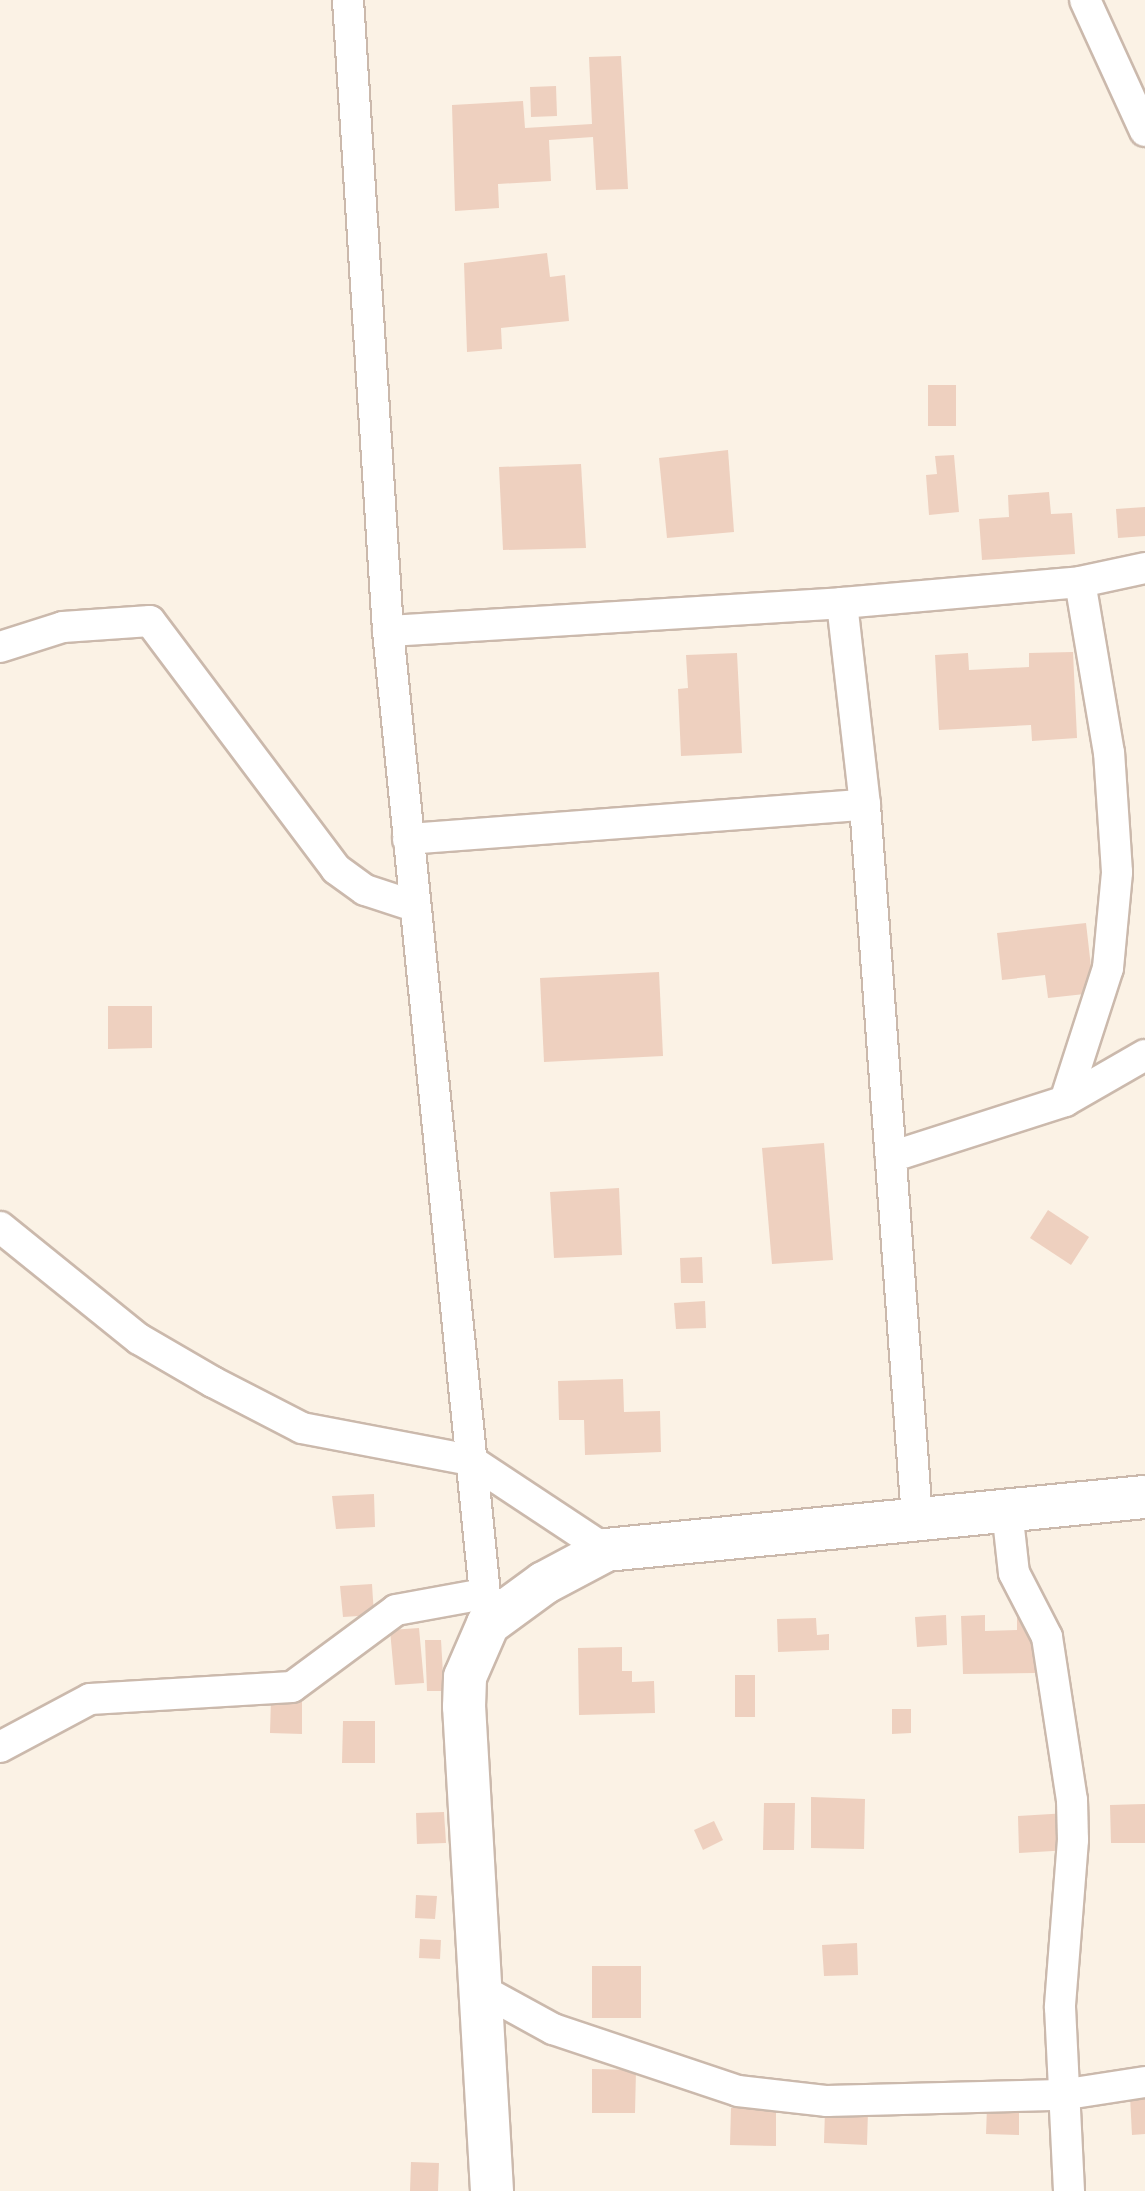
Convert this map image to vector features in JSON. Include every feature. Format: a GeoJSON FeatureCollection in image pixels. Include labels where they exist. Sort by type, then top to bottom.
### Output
{"type":"FeatureCollection","features":[{"type":"Feature","properties":{"kind":"main road"},"geometry":{"type":"LineString","coordinates":[[492,2191],[464,1707],[465,1677],[486,1609],[606,1550],[1145,1497]]}},
{"type":"Feature","properties":{"kind":"street"},"geometry":{"type":"LineString","coordinates":[[0,1747],[90,1699],[292,1687],[396,1610],[486,1609],[388,631],[348,0]]}},
{"type":"Feature","properties":{"kind":"street"},"geometry":{"type":"LineString","coordinates":[[1085,0],[1145,131]]}},
{"type":"Feature","properties":{"kind":"street"},"geometry":{"type":"LineString","coordinates":[[388,631],[842,603],[1080,582],[1145,568]]}},
{"type":"Feature","properties":{"kind":"street"},"geometry":{"type":"LineString","coordinates":[[1065,1101],[1108,968],[1117,872],[1109,753],[1080,582]]}},
{"type":"Feature","properties":{"kind":"street"},"geometry":{"type":"LineString","coordinates":[[842,603],[865,805],[917,1518]]}},
{"type":"Feature","properties":{"kind":"street"},"geometry":{"type":"LineString","coordinates":[[0,647],[63,627],[146,619],[336,869],[365,890],[414,906]]}},
{"type":"Feature","properties":{"kind":"street"},"geometry":{"type":"LineString","coordinates":[[408,839],[865,805]]}},
{"type":"Feature","properties":{"kind":"street"},"geometry":{"type":"LineString","coordinates":[[891,1157],[1065,1101],[1145,1055]]}},
{"type":"Feature","properties":{"kind":"street"},"geometry":{"type":"LineString","coordinates":[[0,1227],[139,1339],[302,1428],[470,1460],[606,1550]]}},
{"type":"Feature","properties":{"kind":"street"},"geometry":{"type":"LineString","coordinates":[[1007,1510],[1014,1573],[1047,1637],[1072,1800],[1060,2007],[1061,2095],[1069,2191]]}},
{"type":"Feature","properties":{"kind":"street"},"geometry":{"type":"LineString","coordinates":[[482,1990],[553,2029],[738,2091],[827,2101],[1061,2095],[1145,2082]]}},
{"type":"Feature","properties":{"kind":"building"},"geometry":{"type":"Polygon","coordinates":[[[621,56],[628,189],[596,190],[593,137],[549,140],[551,181],[498,184],[499,208],[455,211],[452,105],[523,101],[525,128],[592,124],[589,57],[621,56]]]}},
{"type":"Feature","properties":{"kind":"building"},"geometry":{"type":"Polygon","coordinates":[[[556,86],[557,116],[531,117],[530,87],[556,86]]]}},
{"type":"Feature","properties":{"kind":"building"},"geometry":{"type":"Polygon","coordinates":[[[547,253],[550,277],[565,275],[569,321],[501,328],[502,349],[467,352],[464,263],[547,253]]]}},
{"type":"Feature","properties":{"kind":"building"},"geometry":{"type":"Polygon","coordinates":[[[928,385],[956,385],[956,426],[928,426],[928,385]]]}},
{"type":"Feature","properties":{"kind":"building"},"geometry":{"type":"Polygon","coordinates":[[[728,450],[734,532],[667,538],[659,458],[728,450]]]}},
{"type":"Feature","properties":{"kind":"building"},"geometry":{"type":"Polygon","coordinates":[[[954,455],[959,512],[929,515],[926,475],[937,474],[935,456],[954,455]]]}},
{"type":"Feature","properties":{"kind":"building"},"geometry":{"type":"Polygon","coordinates":[[[581,464],[586,548],[503,550],[499,467],[581,464]]]}},
{"type":"Feature","properties":{"kind":"building"},"geometry":{"type":"Polygon","coordinates":[[[1049,492],[1051,514],[1072,513],[1075,554],[982,560],[979,519],[1009,517],[1008,495],[1049,492]]]}},
{"type":"Feature","properties":{"kind":"building"},"geometry":{"type":"Polygon","coordinates":[[[1145,507],[1145,536],[1118,538],[1116,509],[1145,507]]]}},
{"type":"Feature","properties":{"kind":"building"},"geometry":{"type":"Polygon","coordinates":[[[1073,652],[1077,738],[1032,741],[1031,725],[939,730],[935,655],[968,653],[969,670],[1029,667],[1029,653],[1073,652]]]}},
{"type":"Feature","properties":{"kind":"building"},"geometry":{"type":"Polygon","coordinates":[[[737,653],[742,753],[681,756],[678,689],[688,688],[686,655],[737,653]]]}},
{"type":"Feature","properties":{"kind":"building"},"geometry":{"type":"Polygon","coordinates":[[[1086,923],[1094,993],[1048,998],[1045,975],[1002,980],[997,933],[1086,923]]]}},
{"type":"Feature","properties":{"kind":"building"},"geometry":{"type":"Polygon","coordinates":[[[659,972],[663,1056],[544,1062],[540,978],[659,972]]]}},
{"type":"Feature","properties":{"kind":"building"},"geometry":{"type":"Polygon","coordinates":[[[108,1006],[152,1006],[152,1048],[108,1049],[108,1006]]]}},
{"type":"Feature","properties":{"kind":"building"},"geometry":{"type":"Polygon","coordinates":[[[824,1143],[833,1260],[772,1264],[762,1148],[824,1143]]]}},
{"type":"Feature","properties":{"kind":"building"},"geometry":{"type":"Polygon","coordinates":[[[619,1188],[622,1255],[554,1258],[550,1192],[619,1188]]]}},
{"type":"Feature","properties":{"kind":"building"},"geometry":{"type":"Polygon","coordinates":[[[1048,1210],[1089,1237],[1071,1265],[1030,1238],[1048,1210]]]}},
{"type":"Feature","properties":{"kind":"building"},"geometry":{"type":"Polygon","coordinates":[[[702,1257],[703,1283],[681,1283],[680,1258],[702,1257]]]}},
{"type":"Feature","properties":{"kind":"building"},"geometry":{"type":"Polygon","coordinates":[[[705,1301],[706,1328],[676,1329],[674,1303],[705,1301]]]}},
{"type":"Feature","properties":{"kind":"building"},"geometry":{"type":"Polygon","coordinates":[[[623,1379],[624,1412],[660,1411],[661,1452],[585,1455],[584,1420],[559,1420],[558,1381],[623,1379]]]}},
{"type":"Feature","properties":{"kind":"building"},"geometry":{"type":"Polygon","coordinates":[[[374,1494],[375,1527],[336,1529],[332,1496],[374,1494]]]}},
{"type":"Feature","properties":{"kind":"building"},"geometry":{"type":"Polygon","coordinates":[[[372,1584],[374,1615],[343,1617],[340,1586],[372,1584]]]}},
{"type":"Feature","properties":{"kind":"building"},"geometry":{"type":"Polygon","coordinates":[[[1017,1614],[1034,1614],[1036,1673],[963,1674],[961,1616],[985,1615],[985,1631],[1017,1630],[1017,1614]]]}},
{"type":"Feature","properties":{"kind":"building"},"geometry":{"type":"Polygon","coordinates":[[[946,1615],[947,1645],[917,1647],[915,1617],[946,1615]]]}},
{"type":"Feature","properties":{"kind":"building"},"geometry":{"type":"Polygon","coordinates":[[[816,1618],[817,1635],[829,1634],[829,1650],[778,1652],[777,1619],[816,1618]]]}},
{"type":"Feature","properties":{"kind":"building"},"geometry":{"type":"Polygon","coordinates":[[[419,1628],[424,1683],[395,1685],[390,1630],[419,1628]]]}},
{"type":"Feature","properties":{"kind":"building"},"geometry":{"type":"Polygon","coordinates":[[[425,1640],[441,1640],[444,1691],[427,1691],[425,1640]]]}},
{"type":"Feature","properties":{"kind":"building"},"geometry":{"type":"Polygon","coordinates":[[[622,1647],[622,1671],[632,1671],[632,1682],[654,1681],[655,1713],[579,1715],[578,1648],[622,1647]]]}},
{"type":"Feature","properties":{"kind":"building"},"geometry":{"type":"Polygon","coordinates":[[[735,1675],[755,1675],[755,1717],[735,1717],[735,1675]]]}},
{"type":"Feature","properties":{"kind":"building"},"geometry":{"type":"Polygon","coordinates":[[[271,1699],[302,1699],[302,1734],[270,1733],[271,1699]]]}},
{"type":"Feature","properties":{"kind":"building"},"geometry":{"type":"Polygon","coordinates":[[[892,1709],[911,1709],[911,1733],[892,1734],[892,1709]]]}},
{"type":"Feature","properties":{"kind":"building"},"geometry":{"type":"Polygon","coordinates":[[[343,1721],[375,1721],[375,1763],[342,1763],[343,1721]]]}},
{"type":"Feature","properties":{"kind":"building"},"geometry":{"type":"Polygon","coordinates":[[[811,1797],[865,1799],[864,1849],[811,1848],[811,1797]]]}},
{"type":"Feature","properties":{"kind":"building"},"geometry":{"type":"Polygon","coordinates":[[[764,1803],[795,1803],[794,1850],[763,1850],[764,1803]]]}},
{"type":"Feature","properties":{"kind":"building"},"geometry":{"type":"Polygon","coordinates":[[[1145,1804],[1145,1843],[1111,1843],[1110,1805],[1145,1804]]]}},
{"type":"Feature","properties":{"kind":"building"},"geometry":{"type":"Polygon","coordinates":[[[444,1812],[446,1843],[417,1844],[416,1813],[444,1812]]]}},
{"type":"Feature","properties":{"kind":"building"},"geometry":{"type":"Polygon","coordinates":[[[1068,1813],[1070,1850],[1019,1853],[1018,1816],[1068,1813]]]}},
{"type":"Feature","properties":{"kind":"building"},"geometry":{"type":"Polygon","coordinates":[[[714,1821],[723,1840],[703,1850],[694,1830],[714,1821]]]}},
{"type":"Feature","properties":{"kind":"building"},"geometry":{"type":"Polygon","coordinates":[[[416,1895],[437,1896],[435,1919],[415,1918],[416,1895]]]}},
{"type":"Feature","properties":{"kind":"building"},"geometry":{"type":"Polygon","coordinates":[[[420,1939],[441,1940],[440,1959],[419,1958],[420,1939]]]}},
{"type":"Feature","properties":{"kind":"building"},"geometry":{"type":"Polygon","coordinates":[[[857,1943],[858,1975],[824,1976],[822,1945],[857,1943]]]}},
{"type":"Feature","properties":{"kind":"building"},"geometry":{"type":"Polygon","coordinates":[[[592,1966],[641,1966],[641,2018],[592,2018],[592,1966]]]}},
{"type":"Feature","properties":{"kind":"building"},"geometry":{"type":"Polygon","coordinates":[[[592,2069],[636,2070],[635,2113],[592,2113],[592,2069]]]}},
{"type":"Feature","properties":{"kind":"building"},"geometry":{"type":"Polygon","coordinates":[[[1145,2095],[1145,2134],[1132,2135],[1130,2096],[1145,2095]]]}},
{"type":"Feature","properties":{"kind":"building"},"geometry":{"type":"Polygon","coordinates":[[[987,2107],[1019,2108],[1019,2135],[986,2134],[987,2107]]]}},
{"type":"Feature","properties":{"kind":"building"},"geometry":{"type":"Polygon","coordinates":[[[731,2108],[776,2108],[776,2146],[730,2145],[731,2108]]]}},
{"type":"Feature","properties":{"kind":"building"},"geometry":{"type":"Polygon","coordinates":[[[825,2110],[868,2111],[867,2145],[824,2143],[825,2110]]]}},
{"type":"Feature","properties":{"kind":"building"},"geometry":{"type":"Polygon","coordinates":[[[411,2162],[439,2163],[438,2191],[410,2191],[411,2162]]]}}]}
